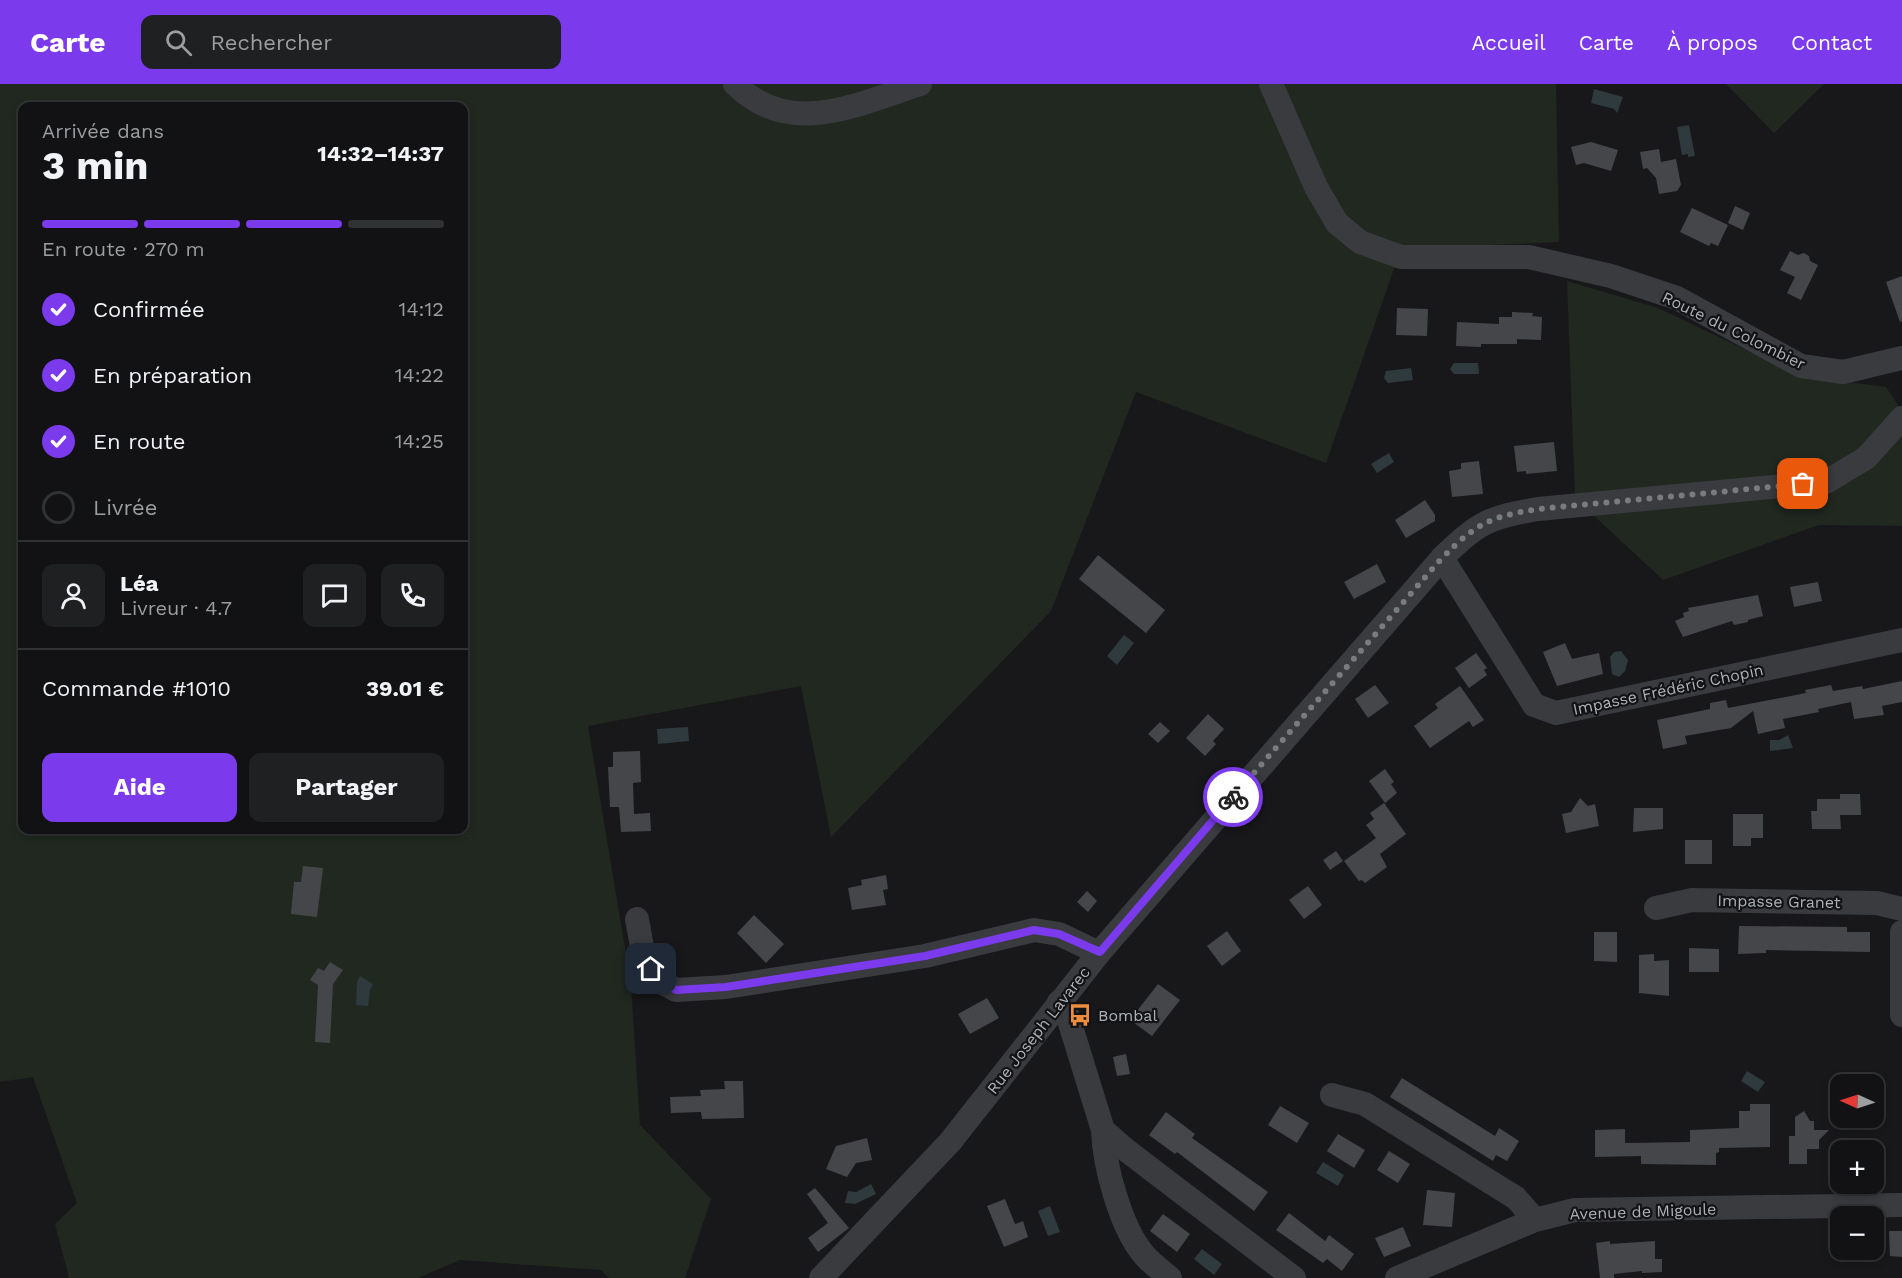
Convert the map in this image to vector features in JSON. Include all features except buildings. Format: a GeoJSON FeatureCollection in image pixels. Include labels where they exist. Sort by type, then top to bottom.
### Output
{"type":"FeatureCollection","features":[{"type":"Feature","properties":{"kind":"street"},"geometry":{"type":"LineString","coordinates":[[735,84],[749,97],[765,106],[806,115],[846,108],[920,84]]}},
{"type":"Feature","properties":{"kind":"street","name":"Route du Colombier"},"geometry":{"type":"LineString","coordinates":[[1271,84],[1316,187],[1337,223],[1360,242],[1401,257],[1529,257],[1611,276],[1677,298],[1801,366],[1844,372],[1902,358]]}},
{"type":"Feature","properties":{"kind":"street","name":"Rue Joseph Lavarec"},"geometry":{"type":"LineString","coordinates":[[821,1278],[950,1142],[1100,952],[1442,558],[1471,529],[1497,516],[1538,509],[1826,482],[1866,458],[1902,418]]}},
{"type":"Feature","properties":{"kind":"street","name":"Impasse Frédéric Chopin"},"geometry":{"type":"LineString","coordinates":[[1442,558],[1534,705],[1556,713],[1902,640]]}},
{"type":"Feature","properties":{"kind":"street","name":"Impasse Granet"},"geometry":{"type":"LineString","coordinates":[[1656,908],[1692,900],[1877,903],[1902,909]]}},
{"type":"Feature","properties":{"kind":"street"},"geometry":{"type":"LineString","coordinates":[[637,919],[644,958],[659,981],[676,990],[726,987],[913,958],[1034,930],[1059,934],[1100,952]]}},
{"type":"Feature","properties":{"kind":"street"},"geometry":{"type":"LineString","coordinates":[[1902,932],[1902,1015]]}},
{"type":"Feature","properties":{"kind":"street"},"geometry":{"type":"LineString","coordinates":[[1059,1002],[1068,1017],[1103,1130],[1104,1146],[1125,1225],[1144,1256],[1170,1278]]}},
{"type":"Feature","properties":{"kind":"street"},"geometry":{"type":"LineString","coordinates":[[1332,1095],[1365,1104],[1375,1110],[1516,1198],[1535,1220]]}},
{"type":"Feature","properties":{"kind":"street"},"geometry":{"type":"LineString","coordinates":[[1103,1130],[1294,1278]]}},
{"type":"Feature","properties":{"kind":"street"},"geometry":{"type":"LineString","coordinates":[[1119,1202],[1122,1189],[1143,1163]]}},
{"type":"Feature","properties":{"kind":"street","name":"Avenue de Migoule"},"geometry":{"type":"LineString","coordinates":[[1397,1278],[1535,1220],[1575,1210],[1902,1205]]}},
{"type":"Feature","properties":{"kind":"shaded area"},"geometry":{"type":"Polygon","coordinates":[[[0,84],[1556,84],[1559,242],[1401,249],[1326,463],[1136,392],[1051,611],[831,837],[801,686],[588,726],[631,984],[640,1125],[711,1199],[685,1278],[609,1278],[601,1270],[460,1260],[418,1278],[69,1278],[55,1224],[77,1203],[33,1077],[0,1082],[0,84]]]}},
{"type":"Feature","properties":{"kind":"shaded area"},"geometry":{"type":"Polygon","coordinates":[[[1726,84],[1824,84],[1774,133],[1726,84]]]}},
{"type":"Feature","properties":{"kind":"shaded area"},"geometry":{"type":"Polygon","coordinates":[[[1594,89],[1623,97],[1617,113],[1614,109],[1591,103],[1594,89]]]}},
{"type":"Feature","properties":{"kind":"shaded area"},"geometry":{"type":"Polygon","coordinates":[[[1689,125],[1695,156],[1688,157],[1688,154],[1682,155],[1677,127],[1689,125]]]}},
{"type":"Feature","properties":{"kind":"shaded area"},"geometry":{"type":"Polygon","coordinates":[[[1567,281],[1658,308],[1801,376],[1886,387],[1902,411],[1902,526],[1819,525],[1663,580],[1575,498],[1567,281]]]}},
{"type":"Feature","properties":{"kind":"shaded area"},"geometry":{"type":"Polygon","coordinates":[[[1454,363],[1478,363],[1479,374],[1454,374],[1450,369],[1454,363]]]}},
{"type":"Feature","properties":{"kind":"shaded area"},"geometry":{"type":"Polygon","coordinates":[[[1411,368],[1413,380],[1388,383],[1384,378],[1386,371],[1411,368]]]}},
{"type":"Feature","properties":{"kind":"shaded area"},"geometry":{"type":"Polygon","coordinates":[[[1389,453],[1394,462],[1377,473],[1371,464],[1389,453]]]}},
{"type":"Feature","properties":{"kind":"shaded area"},"geometry":{"type":"Polygon","coordinates":[[[1124,635],[1134,643],[1117,665],[1107,656],[1124,635]]]}},
{"type":"Feature","properties":{"kind":"shaded area"},"geometry":{"type":"Polygon","coordinates":[[[1621,651],[1628,660],[1625,671],[1619,677],[1612,674],[1610,657],[1614,652],[1621,651]]]}},
{"type":"Feature","properties":{"kind":"shaded area"},"geometry":{"type":"Polygon","coordinates":[[[688,727],[689,741],[658,744],[657,729],[688,727]]]}},
{"type":"Feature","properties":{"kind":"shaded area"},"geometry":{"type":"Polygon","coordinates":[[[1788,735],[1793,748],[1770,751],[1770,740],[1779,740],[1788,735]]]}},
{"type":"Feature","properties":{"kind":"shaded area"},"geometry":{"type":"Polygon","coordinates":[[[360,976],[373,984],[368,1006],[356,1005],[357,982],[360,976]]]}},
{"type":"Feature","properties":{"kind":"shaded area"},"geometry":{"type":"Polygon","coordinates":[[[1747,1071],[1765,1082],[1758,1092],[1741,1081],[1747,1071]]]}},
{"type":"Feature","properties":{"kind":"shaded area"},"geometry":{"type":"Polygon","coordinates":[[[1323,1162],[1344,1175],[1338,1186],[1316,1173],[1323,1162]]]}},
{"type":"Feature","properties":{"kind":"shaded area"},"geometry":{"type":"Polygon","coordinates":[[[871,1184],[876,1194],[855,1204],[845,1203],[848,1191],[856,1192],[871,1184]]]}},
{"type":"Feature","properties":{"kind":"shaded area"},"geometry":{"type":"Polygon","coordinates":[[[1050,1206],[1060,1232],[1048,1236],[1038,1211],[1050,1206]]]}},
{"type":"Feature","properties":{"kind":"shaded area"},"geometry":{"type":"Polygon","coordinates":[[[1202,1249],[1222,1264],[1214,1275],[1194,1259],[1202,1249]]]}},
{"type":"Feature","properties":{"kind":"way so far"},"geometry":{"type":"LineString","coordinates":[[1233,797],[1442,558],[1471,529],[1497,516],[1538,509],[1803,484]]}},
{"type":"Feature","properties":{"kind":"place","name":"Bombal"},"geometry":{"type":"Point","coordinates":[1080,1015]}},
{"type":"Feature","properties":{"kind":"route"},"geometry":{"type":"LineString","coordinates":[[651,969],[659,981],[676,990],[726,987],[925,956],[1034,930],[1059,934],[1100,952],[1233,797]]}}]}
